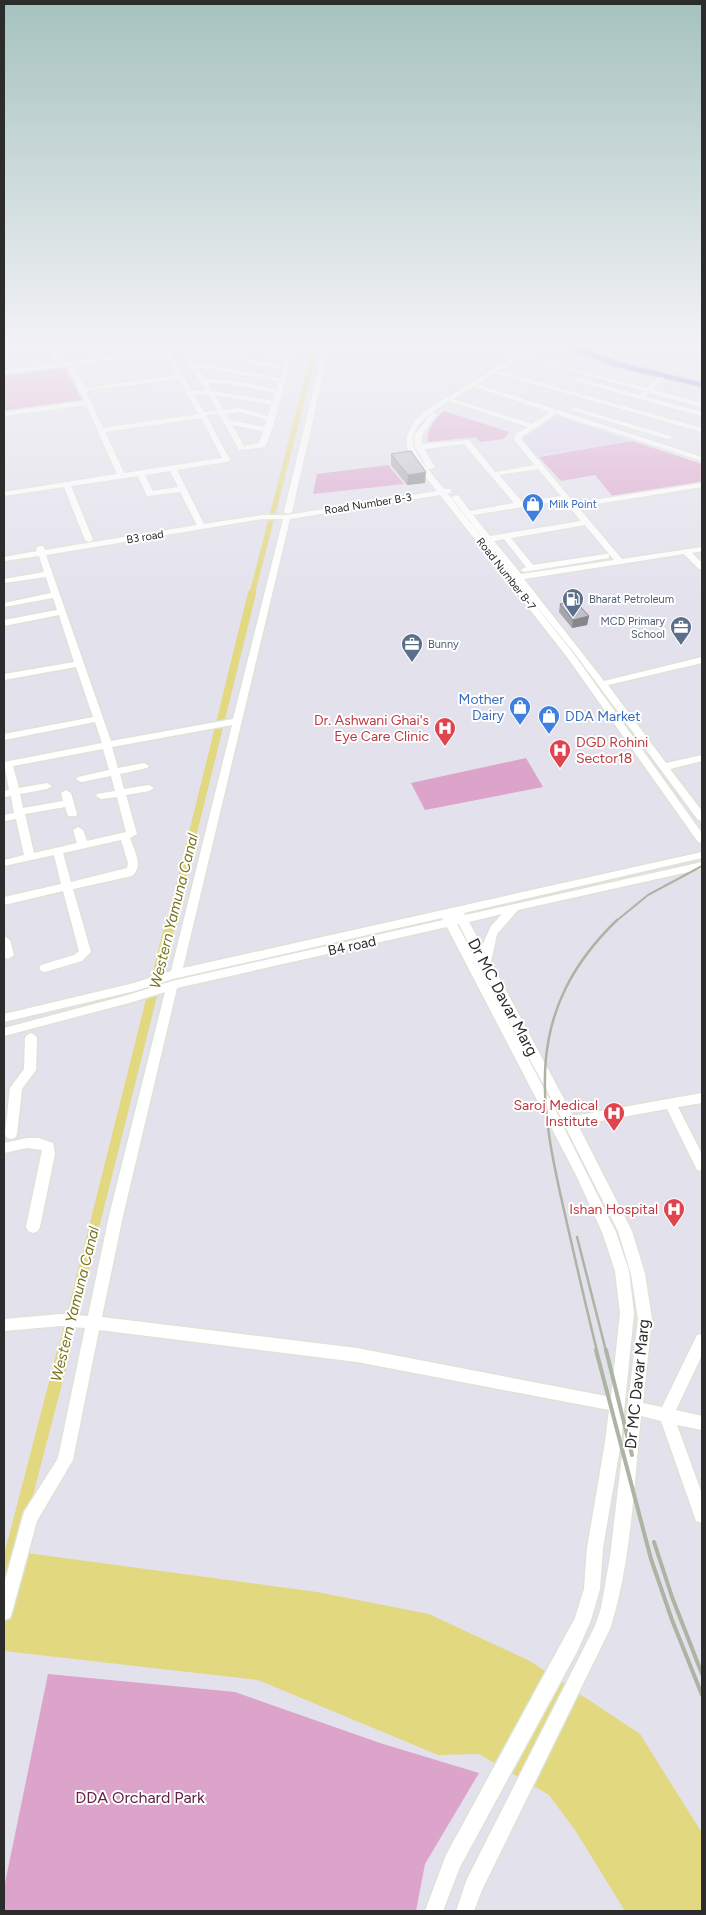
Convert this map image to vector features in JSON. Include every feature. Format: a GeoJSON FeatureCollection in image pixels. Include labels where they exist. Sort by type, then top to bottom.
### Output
{"type":"FeatureCollection","features":[{"type":"Feature","properties":{"kind":"street"},"geometry":{"type":"LineString","coordinates":[[103,434],[122,477]]}},
{"type":"Feature","properties":{"kind":"street"},"geometry":{"type":"LineString","coordinates":[[4,494],[173,469],[227,459],[213,434]]}},
{"type":"Feature","properties":{"kind":"street"},"geometry":{"type":"LineString","coordinates":[[234,434],[237,440],[264,444],[267,434]]}},
{"type":"Feature","properties":{"kind":"street"},"geometry":{"type":"LineString","coordinates":[[4,1612],[30,1518],[60,1470],[68,1447],[116,1216],[234,722],[305,434]]}},
{"type":"Feature","properties":{"kind":"street","name":"Road Number B-7"},"geometry":{"type":"LineString","coordinates":[[409,434],[409,444],[415,458],[469,513],[512,575]]}},
{"type":"Feature","properties":{"kind":"street"},"geometry":{"type":"LineString","coordinates":[[418,434],[419,447],[466,442],[520,505]]}},
{"type":"Feature","properties":{"kind":"street"},"geometry":{"type":"LineString","coordinates":[[512,575],[531,568],[607,556],[573,505],[518,438],[522,434]]}},
{"type":"Feature","properties":{"kind":"street"},"geometry":{"type":"LineString","coordinates":[[623,434],[702,459]]}},
{"type":"Feature","properties":{"kind":"street"},"geometry":{"type":"LineString","coordinates":[[661,434],[670,437]]}},
{"type":"Feature","properties":{"kind":"street"},"geometry":{"type":"LineString","coordinates":[[660,446],[673,434]]}},
{"type":"Feature","properties":{"kind":"street","name":"Road Number B-7"},"geometry":{"type":"LineString","coordinates":[[419,447],[444,489],[574,654],[601,684],[702,818]]}},
{"type":"Feature","properties":{"kind":"street"},"geometry":{"type":"LineString","coordinates":[[494,474],[540,466]]}},
{"type":"Feature","properties":{"kind":"street"},"geometry":{"type":"LineString","coordinates":[[173,469],[201,525]]}},
{"type":"Feature","properties":{"kind":"street"},"geometry":{"type":"LineString","coordinates":[[141,474],[150,494],[183,489]]}},
{"type":"Feature","properties":{"kind":"street"},"geometry":{"type":"LineString","coordinates":[[67,485],[89,540]]}},
{"type":"Feature","properties":{"kind":"street"},"geometry":{"type":"LineString","coordinates":[[573,505],[702,485]]}},
{"type":"Feature","properties":{"kind":"street","name":"Road Number B-3"},"geometry":{"type":"LineString","coordinates":[[286,515],[444,489]]}},
{"type":"Feature","properties":{"kind":"street"},"geometry":{"type":"LineString","coordinates":[[469,513],[566,497]]}},
{"type":"Feature","properties":{"kind":"street","name":"B3 road"},"geometry":{"type":"LineString","coordinates":[[4,553],[41,550],[263,515],[286,515]]}},
{"type":"Feature","properties":{"kind":"street"},"geometry":{"type":"LineString","coordinates":[[487,537],[506,536],[583,521]]}},
{"type":"Feature","properties":{"kind":"street"},"geometry":{"type":"LineString","coordinates":[[487,537],[583,521]]}},
{"type":"Feature","properties":{"kind":"street"},"geometry":{"type":"LineString","coordinates":[[583,521],[620,562]]}},
{"type":"Feature","properties":{"kind":"street","name":"B3 road"},"geometry":{"type":"LineString","coordinates":[[4,559],[89,540],[201,525]]}},
{"type":"Feature","properties":{"kind":"street"},"geometry":{"type":"LineString","coordinates":[[506,536],[531,568]]}},
{"type":"Feature","properties":{"kind":"street"},"geometry":{"type":"LineString","coordinates":[[512,575],[520,579],[702,549]]}},
{"type":"Feature","properties":{"kind":"street"},"geometry":{"type":"LineString","coordinates":[[4,863],[125,837],[132,833],[107,746],[41,550]]}},
{"type":"Feature","properties":{"kind":"street"},"geometry":{"type":"LineString","coordinates":[[686,552],[702,567]]}},
{"type":"Feature","properties":{"kind":"street"},"geometry":{"type":"LineString","coordinates":[[570,562],[575,570]]}},
{"type":"Feature","properties":{"kind":"street"},"geometry":{"type":"LineString","coordinates":[[4,581],[49,574]]}},
{"type":"Feature","properties":{"kind":"street","name":"Road Number B-7"},"geometry":{"type":"LineString","coordinates":[[520,579],[702,840]]}},
{"type":"Feature","properties":{"kind":"street"},"geometry":{"type":"LineString","coordinates":[[56,596],[4,604],[6,622],[62,612]]}},
{"type":"Feature","properties":{"kind":"street"},"geometry":{"type":"LineString","coordinates":[[601,684],[702,660]]}},
{"type":"Feature","properties":{"kind":"street"},"geometry":{"type":"LineString","coordinates":[[4,678],[79,664]]}},
{"type":"Feature","properties":{"kind":"street"},"geometry":{"type":"LineString","coordinates":[[4,737],[98,719]]}},
{"type":"Feature","properties":{"kind":"street"},"geometry":{"type":"LineString","coordinates":[[30,857],[15,792],[6,765],[234,722]]}},
{"type":"Feature","properties":{"kind":"street"},"geometry":{"type":"LineString","coordinates":[[664,767],[702,758]]}},
{"type":"Feature","properties":{"kind":"street"},"geometry":{"type":"LineString","coordinates":[[81,779],[144,766]]}},
{"type":"Feature","properties":{"kind":"street"},"geometry":{"type":"LineString","coordinates":[[4,794],[47,786]]}},
{"type":"Feature","properties":{"kind":"street"},"geometry":{"type":"LineString","coordinates":[[101,796],[149,788]]}},
{"type":"Feature","properties":{"kind":"street"},"geometry":{"type":"LineString","coordinates":[[66,793],[72,814]]}},
{"type":"Feature","properties":{"kind":"street"},"geometry":{"type":"LineString","coordinates":[[4,818],[69,803]]}},
{"type":"Feature","properties":{"kind":"street"},"geometry":{"type":"LineString","coordinates":[[78,830],[83,846]]}},
{"type":"Feature","properties":{"kind":"street"},"geometry":{"type":"LineString","coordinates":[[4,901],[116,878],[132,870],[133,863],[125,837]]}},
{"type":"Feature","properties":{"kind":"street"},"geometry":{"type":"LineString","coordinates":[[46,968],[78,958],[85,952],[58,852]]}},
{"type":"Feature","properties":{"kind":"street","name":"B4 road"},"geometry":{"type":"LineString","coordinates":[[454,918],[516,908],[702,855]]}},
{"type":"Feature","properties":{"kind":"street","name":"B4 road"},"geometry":{"type":"LineString","coordinates":[[4,1018],[607,882],[702,865]]}},
{"type":"Feature","properties":{"kind":"street"},"geometry":{"type":"LineString","coordinates":[[485,965],[487,943],[491,932],[516,908]]}},
{"type":"Feature","properties":{"kind":"street"},"geometry":{"type":"LineString","coordinates":[[434,1911],[453,1862],[572,1644],[583,1620],[592,1589],[594,1560],[617,1405],[627,1313],[622,1271],[609,1232],[563,1123],[454,918]]}},
{"type":"Feature","properties":{"kind":"street","name":"Dr MC Davar Marg"},"geometry":{"type":"LineString","coordinates":[[454,918],[485,965],[563,1123],[625,1231],[638,1274],[645,1319],[616,1568],[609,1608],[602,1629],[474,1886],[464,1911]]}},
{"type":"Feature","properties":{"kind":"street"},"geometry":{"type":"LineString","coordinates":[[4,940],[8,955]]}},
{"type":"Feature","properties":{"kind":"street","name":"B4 road"},"geometry":{"type":"LineString","coordinates":[[4,1032],[129,999],[172,980]]}},
{"type":"Feature","properties":{"kind":"street"},"geometry":{"type":"LineString","coordinates":[[11,1134],[16,1088],[30,1070],[31,1038]]}},
{"type":"Feature","properties":{"kind":"street"},"geometry":{"type":"LineString","coordinates":[[563,1123],[702,1098]]}},
{"type":"Feature","properties":{"kind":"street"},"geometry":{"type":"LineString","coordinates":[[670,1104],[702,1166]]}},
{"type":"Feature","properties":{"kind":"street"},"geometry":{"type":"LineString","coordinates":[[4,1148],[36,1142],[43,1143],[48,1147],[49,1154],[33,1227]]}},
{"type":"Feature","properties":{"kind":"street"},"geometry":{"type":"LineString","coordinates":[[4,1325],[61,1320],[121,1325],[357,1356],[617,1405]]}},
{"type":"Feature","properties":{"kind":"street"},"geometry":{"type":"LineString","coordinates":[[702,1340],[666,1415],[702,1515]]}},
{"type":"Feature","properties":{"kind":"street"},"geometry":{"type":"LineString","coordinates":[[635,1408],[702,1423]]}},
{"type":"Feature","properties":{"kind":"street"},"geometry":{"type":"LineString","coordinates":[[594,1560],[616,1568]]}},
{"type":"Feature","properties":{"kind":"shaded area"},"geometry":{"type":"Polygon","coordinates":[[[528,434],[611,434],[629,441],[537,456],[522,438],[528,434]]]}},
{"type":"Feature","properties":{"kind":"shaded area"},"geometry":{"type":"Polygon","coordinates":[[[4,1550],[317,1592],[429,1614],[530,1661],[640,1734],[702,1833],[702,1911],[625,1911],[575,1830],[549,1795],[479,1754],[438,1755],[258,1680],[4,1651],[4,1550]]]}},
{"type":"Feature","properties":{"kind":"green space"},"geometry":{"type":"Polygon","coordinates":[[[428,434],[507,434],[504,439],[480,442],[476,437],[428,442],[428,434]]]}},
{"type":"Feature","properties":{"kind":"green space"},"geometry":{"type":"Polygon","coordinates":[[[632,441],[702,464],[702,483],[613,497],[595,475],[561,481],[539,457],[632,441]]]}},
{"type":"Feature","properties":{"kind":"green space"},"geometry":{"type":"Polygon","coordinates":[[[388,465],[404,484],[313,494],[317,474],[388,465]]]}},
{"type":"Feature","properties":{"kind":"green space"},"geometry":{"type":"Polygon","coordinates":[[[526,758],[543,787],[425,810],[411,783],[526,758]]]}},
{"type":"Feature","properties":{"kind":"green space","name":"DDA Orchard Park"},"geometry":{"type":"Polygon","coordinates":[[[48,1674],[235,1692],[380,1743],[479,1773],[425,1864],[416,1911],[4,1911],[4,1888],[48,1674]]]}},
{"type":"Feature","properties":{"kind":"building"},"geometry":{"type":"Polygon","coordinates":[[[411,451],[426,472],[408,475],[391,454],[411,451]]]}},
{"type":"Feature","properties":{"kind":"building"},"geometry":{"type":"Polygon","coordinates":[[[575,601],[589,616],[573,620],[560,604],[575,601]]]}},
{"type":"Feature","properties":{"kind":"waterway","name":"Western Yamuna Canal"},"geometry":{"type":"LineString","coordinates":[[252,594],[293,434]]}},
{"type":"Feature","properties":{"kind":"waterway","name":"Western Yamuna Canal"},"geometry":{"type":"LineString","coordinates":[[171,922],[252,593]]}},
{"type":"Feature","properties":{"kind":"waterway","name":"Western Yamuna Canal"},"geometry":{"type":"LineString","coordinates":[[63,1351],[171,920]]}},
{"type":"Feature","properties":{"kind":"waterway","name":"Western Yamuna Canal"},"geometry":{"type":"LineString","coordinates":[[4,1581],[64,1350]]}},
{"type":"Feature","properties":{"kind":"railway"},"geometry":{"type":"LineString","coordinates":[[616,921],[648,895],[702,866]]}},
{"type":"Feature","properties":{"kind":"railway"},"geometry":{"type":"LineString","coordinates":[[597,1351],[549,1136],[545,1098],[546,1060],[552,1024],[565,989],[586,955],[616,921]]}},
{"type":"Feature","properties":{"kind":"railway"},"geometry":{"type":"LineString","coordinates":[[577,1237],[606,1351]]}},
{"type":"Feature","properties":{"kind":"railway"},"geometry":{"type":"LineString","coordinates":[[596,1350],[651,1559],[672,1620],[702,1695]]}},
{"type":"Feature","properties":{"kind":"railway"},"geometry":{"type":"LineString","coordinates":[[606,1350],[632,1455]]}},
{"type":"Feature","properties":{"kind":"railway"},"geometry":{"type":"LineString","coordinates":[[654,1542],[672,1597],[702,1674]]}},
{"type":"Feature","properties":{"kind":"place","name":"Milk Point"},"geometry":{"type":"Point","coordinates":[533,523]}},
{"type":"Feature","properties":{"kind":"place","name":"Bharat Petroleum"},"geometry":{"type":"Point","coordinates":[573,618]}},
{"type":"Feature","properties":{"kind":"place","name":"MCD Primary School"},"geometry":{"type":"Point","coordinates":[681,646]}},
{"type":"Feature","properties":{"kind":"place","name":"Bunny"},"geometry":{"type":"Point","coordinates":[412,663]}},
{"type":"Feature","properties":{"kind":"place","name":"Mother Dairy"},"geometry":{"type":"Point","coordinates":[520,726]}},
{"type":"Feature","properties":{"kind":"place","name":"DDA Market"},"geometry":{"type":"Point","coordinates":[549,735]}},
{"type":"Feature","properties":{"kind":"place","name":"Dr. Ashwani Ghai's Eye Care Clinic"},"geometry":{"type":"Point","coordinates":[445,747]}},
{"type":"Feature","properties":{"kind":"place","name":"DGD Rohini Sector18"},"geometry":{"type":"Point","coordinates":[560,769]}},
{"type":"Feature","properties":{"kind":"place","name":"Saroj Medical Institute"},"geometry":{"type":"Point","coordinates":[614,1132]}},
{"type":"Feature","properties":{"kind":"place","name":"Ishan Hospital"},"geometry":{"type":"Point","coordinates":[674,1228]}}]}
